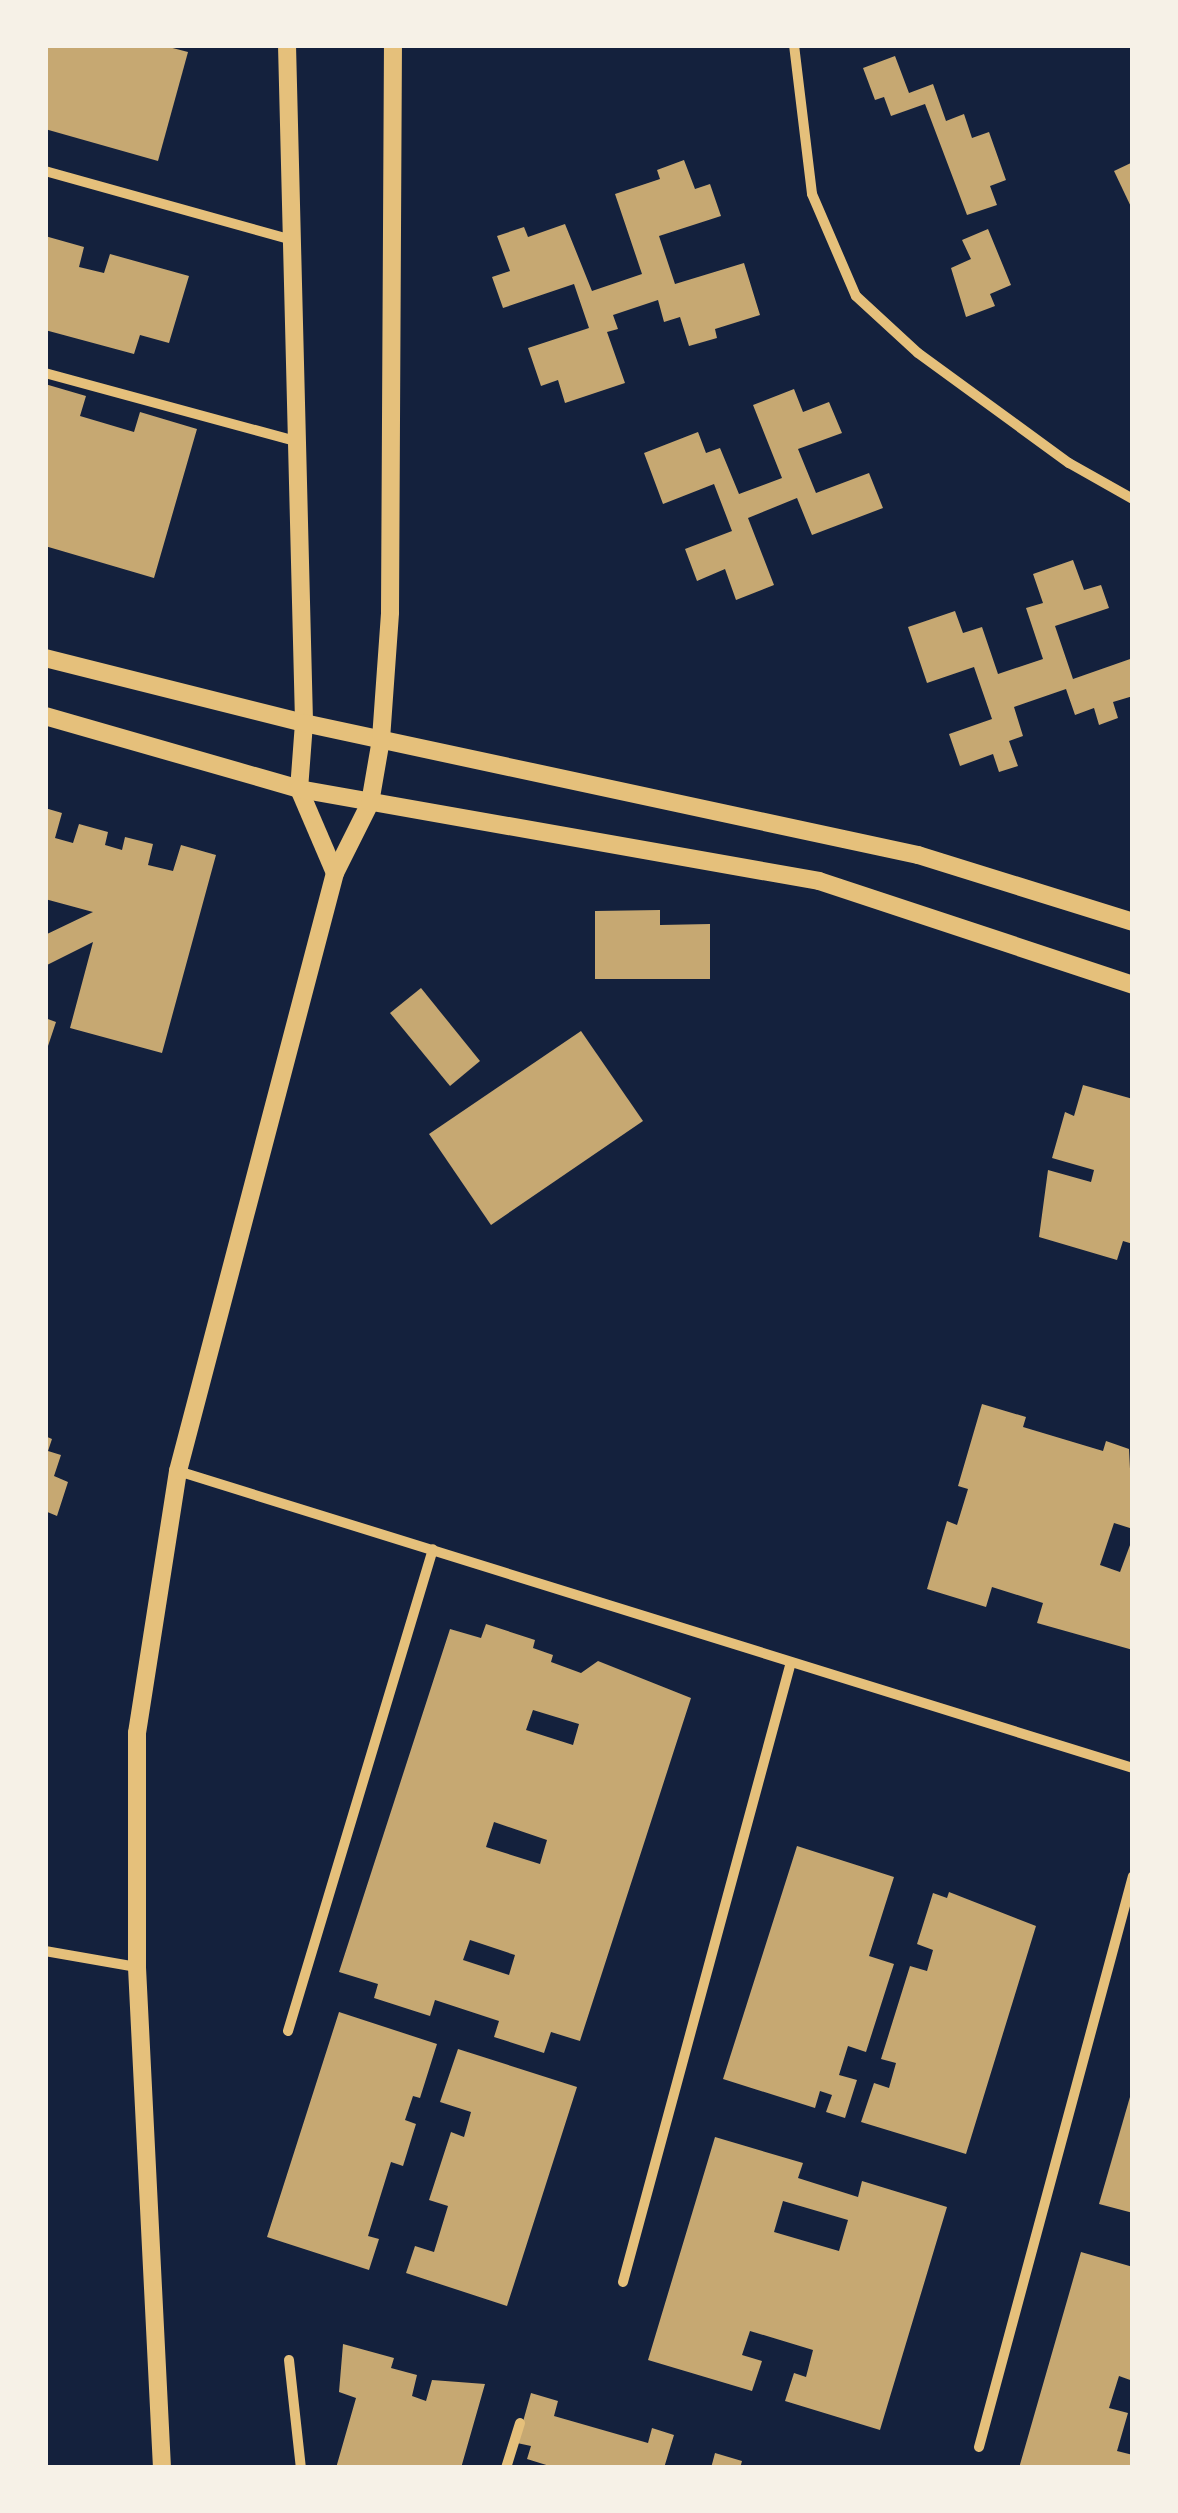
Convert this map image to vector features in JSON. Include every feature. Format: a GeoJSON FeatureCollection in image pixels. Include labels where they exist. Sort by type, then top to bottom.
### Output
{"type":"FeatureCollection","features":[{"type":"Feature","properties":{"kind":"street"},"geometry":{"type":"LineString","coordinates":[[287,45],[288,239],[304,723],[299,789],[336,873]]}},
{"type":"Feature","properties":{"kind":"street"},"geometry":{"type":"LineString","coordinates":[[162,2468],[137,1967],[136,1734],[178,1471],[336,873],[370,803],[380,739],[390,612],[393,45]]}},
{"type":"Feature","properties":{"kind":"street"},"geometry":{"type":"LineString","coordinates":[[794,45],[812,194],[856,296],[918,352],[1039,441],[1133,498]]}},
{"type":"Feature","properties":{"kind":"street"},"geometry":{"type":"LineString","coordinates":[[45,171],[288,239]]}},
{"type":"Feature","properties":{"kind":"street"},"geometry":{"type":"LineString","coordinates":[[45,374],[296,441]]}},
{"type":"Feature","properties":{"kind":"street"},"geometry":{"type":"LineString","coordinates":[[45,658],[304,723],[918,854],[1133,922]]}},
{"type":"Feature","properties":{"kind":"street"},"geometry":{"type":"LineString","coordinates":[[45,716],[299,789],[820,881],[1133,985]]}},
{"type":"Feature","properties":{"kind":"street"},"geometry":{"type":"LineString","coordinates":[[178,1471],[1133,1768]]}},
{"type":"Feature","properties":{"kind":"street"},"geometry":{"type":"LineString","coordinates":[[288,2031],[432,1549]]}},
{"type":"Feature","properties":{"kind":"street"},"geometry":{"type":"LineString","coordinates":[[623,2282],[792,1662]]}},
{"type":"Feature","properties":{"kind":"street"},"geometry":{"type":"LineString","coordinates":[[979,2447],[1133,1876]]}},
{"type":"Feature","properties":{"kind":"street"},"geometry":{"type":"LineString","coordinates":[[45,1951],[137,1967]]}},
{"type":"Feature","properties":{"kind":"street"},"geometry":{"type":"LineString","coordinates":[[289,2360],[300,2468]]}},
{"type":"Feature","properties":{"kind":"street"},"geometry":{"type":"LineString","coordinates":[[506,2468],[520,2423]]}},
{"type":"Feature","properties":{"kind":"building"},"geometry":{"type":"Polygon","coordinates":[[[45,45],[161,45],[188,52],[158,161],[45,129],[45,45]]]}},
{"type":"Feature","properties":{"kind":"building"},"geometry":{"type":"Polygon","coordinates":[[[895,56],[909,93],[933,84],[946,121],[964,114],[972,138],[989,132],[1006,180],[990,186],[997,205],[967,215],[925,104],[891,116],[884,97],[875,100],[863,68],[895,56]]]}},
{"type":"Feature","properties":{"kind":"building"},"geometry":{"type":"Polygon","coordinates":[[[684,160],[695,189],[710,184],[721,216],[659,236],[675,284],[744,263],[760,315],[715,329],[717,338],[689,346],[680,317],[664,322],[658,300],[613,315],[618,329],[607,332],[625,383],[565,403],[558,380],[541,386],[528,348],[589,328],[574,284],[503,308],[492,277],[510,271],[497,236],[524,227],[528,237],[565,224],[592,291],[642,274],[615,194],[660,179],[657,170],[684,160]]]}},
{"type":"Feature","properties":{"kind":"building"},"geometry":{"type":"Polygon","coordinates":[[[1133,162],[1133,211],[1114,171],[1133,162]]]}},
{"type":"Feature","properties":{"kind":"building"},"geometry":{"type":"Polygon","coordinates":[[[988,229],[1011,285],[990,294],[995,306],[966,317],[951,268],[971,259],[962,240],[988,229]]]}},
{"type":"Feature","properties":{"kind":"building"},"geometry":{"type":"Polygon","coordinates":[[[45,236],[84,247],[79,267],[104,273],[110,254],[189,276],[169,343],[140,335],[134,354],[45,330],[45,236]]]}},
{"type":"Feature","properties":{"kind":"building"},"geometry":{"type":"Polygon","coordinates":[[[45,384],[86,396],[80,416],[134,432],[140,412],[197,429],[154,578],[45,546],[45,384]]]}},
{"type":"Feature","properties":{"kind":"building"},"geometry":{"type":"Polygon","coordinates":[[[794,389],[803,412],[829,402],[842,433],[798,449],[816,493],[869,473],[883,508],[812,535],[797,498],[748,518],[774,585],[736,600],[725,569],[697,581],[685,549],[732,531],[714,484],[663,504],[644,453],[698,432],[706,453],[720,448],[739,494],[782,478],[753,405],[794,389]]]}},
{"type":"Feature","properties":{"kind":"building"},"geometry":{"type":"Polygon","coordinates":[[[1073,560],[1084,590],[1101,585],[1109,608],[1055,626],[1073,679],[1133,658],[1133,696],[1113,702],[1118,718],[1099,725],[1094,708],[1075,715],[1066,689],[1014,707],[1023,736],[1009,741],[1018,766],[999,772],[993,754],[960,766],[949,734],[992,719],[974,667],[927,683],[908,627],[955,611],[963,633],[982,627],[998,674],[1043,659],[1026,608],[1043,603],[1033,574],[1073,560]]]}},
{"type":"Feature","properties":{"kind":"building"},"geometry":{"type":"Polygon","coordinates":[[[45,808],[62,813],[55,838],[73,843],[79,824],[108,832],[105,845],[122,850],[125,837],[153,844],[148,865],[173,871],[181,845],[216,855],[162,1053],[70,1028],[93,942],[45,966],[45,935],[93,912],[45,899],[45,808]]]}},
{"type":"Feature","properties":{"kind":"building"},"geometry":{"type":"Polygon","coordinates":[[[660,910],[660,925],[710,924],[710,979],[595,979],[595,911],[660,910]]]}},
{"type":"Feature","properties":{"kind":"building"},"geometry":{"type":"Polygon","coordinates":[[[421,988],[480,1061],[450,1086],[390,1013],[421,988]]]}},
{"type":"Feature","properties":{"kind":"building"},"geometry":{"type":"Polygon","coordinates":[[[45,1018],[56,1022],[46,1052],[45,1052],[45,1018]]]}},
{"type":"Feature","properties":{"kind":"building"},"geometry":{"type":"Polygon","coordinates":[[[581,1031],[643,1121],[491,1225],[429,1134],[581,1031]]]}},
{"type":"Feature","properties":{"kind":"building"},"geometry":{"type":"Polygon","coordinates":[[[1083,1085],[1133,1099],[1133,1244],[1123,1241],[1117,1260],[1039,1237],[1048,1170],[1091,1182],[1094,1170],[1052,1158],[1065,1112],[1074,1116],[1083,1085]]]}},
{"type":"Feature","properties":{"kind":"building"},"geometry":{"type":"Polygon","coordinates":[[[982,1404],[1026,1417],[1023,1427],[1103,1451],[1106,1441],[1129,1449],[1133,1529],[1114,1523],[1100,1565],[1120,1572],[1133,1537],[1133,1650],[1037,1623],[1043,1603],[992,1587],[986,1607],[927,1589],[947,1521],[957,1525],[968,1489],[958,1486],[982,1404]]]}},
{"type":"Feature","properties":{"kind":"building"},"geometry":{"type":"Polygon","coordinates":[[[45,1436],[52,1439],[48,1451],[61,1455],[54,1476],[68,1482],[57,1516],[45,1511],[45,1436]]]}},
{"type":"Feature","properties":{"kind":"building"},"geometry":{"type":"Polygon","coordinates":[[[486,1624],[535,1640],[533,1648],[553,1655],[551,1662],[581,1673],[598,1661],[691,1698],[580,2041],[551,2032],[544,2053],[494,2037],[499,2021],[435,2000],[430,2016],[374,1998],[378,1984],[339,1972],[450,1629],[481,1638],[486,1624]],[[533,1710],[526,1730],[573,1745],[579,1724],[533,1710]],[[494,1822],[486,1847],[540,1864],[547,1840],[494,1822]],[[470,1940],[463,1960],[509,1975],[515,1955],[470,1940]]]}},
{"type":"Feature","properties":{"kind":"building"},"geometry":{"type":"Polygon","coordinates":[[[797,1846],[894,1877],[869,1956],[894,1964],[866,2052],[848,2046],[839,2075],[857,2080],[845,2118],[826,2112],[832,2095],[820,2091],[815,2108],[723,2079],[797,1846]]]}},
{"type":"Feature","properties":{"kind":"building"},"geometry":{"type":"Polygon","coordinates":[[[949,1892],[1036,1926],[966,2154],[861,2122],[874,2083],[889,2088],[896,2063],[881,2059],[910,1966],[927,1971],[933,1950],[917,1944],[933,1893],[947,1898],[949,1892]]]}},
{"type":"Feature","properties":{"kind":"building"},"geometry":{"type":"Polygon","coordinates":[[[339,2012],[437,2044],[420,2098],[413,2096],[405,2120],[416,2124],[403,2166],[391,2162],[368,2236],[379,2239],[369,2270],[267,2237],[339,2012]]]}},
{"type":"Feature","properties":{"kind":"building"},"geometry":{"type":"Polygon","coordinates":[[[458,2049],[577,2087],[507,2306],[406,2273],[415,2246],[434,2252],[448,2206],[429,2200],[451,2132],[464,2137],[471,2112],[440,2102],[458,2049]]]}},
{"type":"Feature","properties":{"kind":"building"},"geometry":{"type":"Polygon","coordinates":[[[1133,2090],[1133,2213],[1099,2204],[1133,2090]]]}},
{"type":"Feature","properties":{"kind":"building"},"geometry":{"type":"Polygon","coordinates":[[[715,2137],[803,2163],[798,2178],[858,2197],[862,2181],[947,2207],[880,2430],[785,2401],[794,2373],[806,2377],[813,2350],[750,2331],[742,2355],[762,2361],[752,2391],[648,2360],[715,2137]],[[783,2201],[774,2232],[839,2251],[848,2220],[783,2201]]]}},
{"type":"Feature","properties":{"kind":"building"},"geometry":{"type":"Polygon","coordinates":[[[1081,2252],[1133,2267],[1133,2381],[1119,2376],[1109,2408],[1128,2413],[1117,2451],[1133,2455],[1133,2468],[1019,2468],[1081,2252]]]}},
{"type":"Feature","properties":{"kind":"building"},"geometry":{"type":"Polygon","coordinates":[[[343,2344],[394,2358],[391,2368],[417,2375],[412,2396],[426,2401],[432,2380],[485,2384],[461,2468],[336,2468],[356,2398],[339,2392],[343,2344]]]}},
{"type":"Feature","properties":{"kind":"building"},"geometry":{"type":"Polygon","coordinates":[[[531,2393],[558,2401],[554,2416],[648,2443],[652,2428],[674,2435],[664,2468],[556,2468],[527,2459],[531,2446],[517,2443],[531,2393]]]}},
{"type":"Feature","properties":{"kind":"building"},"geometry":{"type":"Polygon","coordinates":[[[715,2453],[742,2461],[740,2468],[711,2468],[715,2453]]]}}]}
